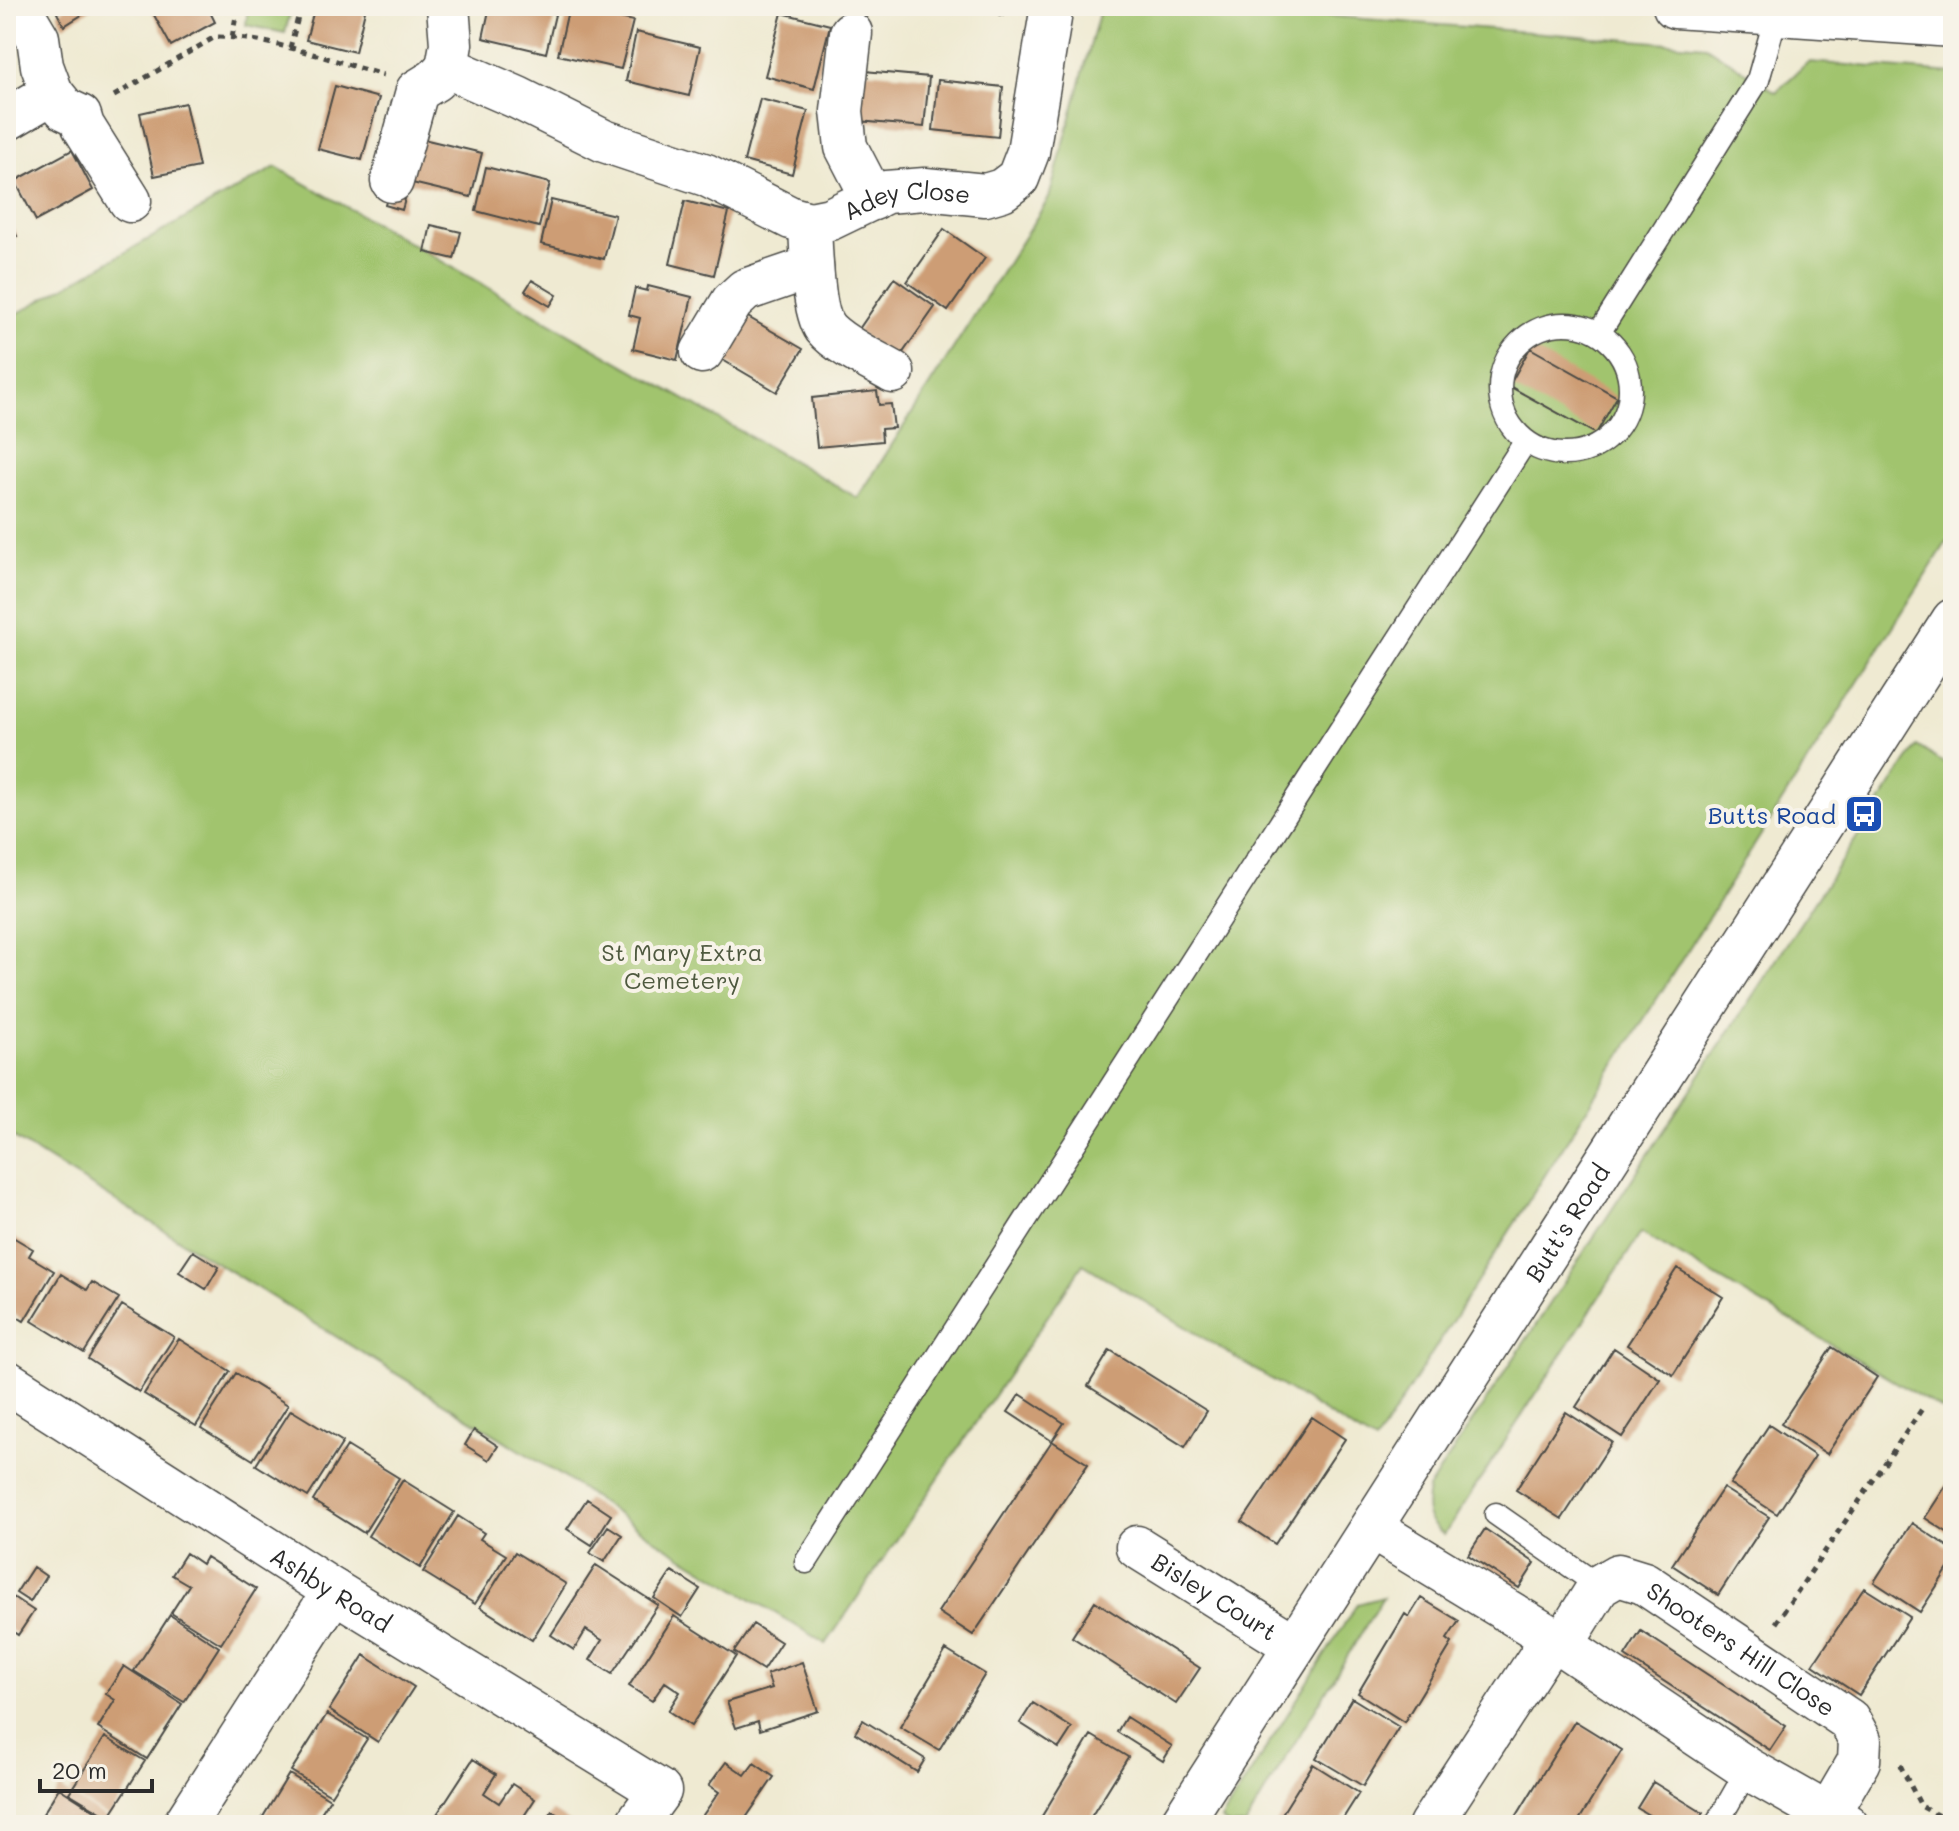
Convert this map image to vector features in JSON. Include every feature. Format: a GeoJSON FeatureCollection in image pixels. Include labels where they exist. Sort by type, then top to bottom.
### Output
{"type":"FeatureCollection","features":[{"type":"Feature","properties":{"kind":"main road"},"geometry":{"type":"LineString","coordinates":[[1675,6],[1953,25]]}},
{"type":"Feature","properties":{"kind":"street"},"geometry":{"type":"LineString","coordinates":[[392,181],[432,79],[451,44],[448,9]]}},
{"type":"Feature","properties":{"kind":"street","name":"Adey Close"},"geometry":{"type":"LineString","coordinates":[[432,79],[518,98],[604,141],[706,175],[791,218],[810,223],[830,219],[886,192],[925,189],[985,195],[1002,190],[1018,178],[1028,152],[1051,14]]}},
{"type":"Feature","properties":{"kind":"street"},"geometry":{"type":"LineString","coordinates":[[28,22],[42,66],[130,201]]}},
{"type":"Feature","properties":{"kind":"street"},"geometry":{"type":"LineString","coordinates":[[851,33],[842,111],[846,147],[873,199]]}},
{"type":"Feature","properties":{"kind":"street"},"geometry":{"type":"LineString","coordinates":[[6,120],[66,104]]}},
{"type":"Feature","properties":{"kind":"street","name":"Adey Close"},"geometry":{"type":"LineString","coordinates":[[810,223],[814,282]]}},
{"type":"Feature","properties":{"kind":"street"},"geometry":{"type":"LineString","coordinates":[[702,352],[732,302],[745,290],[814,282],[825,327],[837,338],[893,372]]}},
{"type":"Feature","properties":{"kind":"street","name":"Butt's Road"},"geometry":{"type":"LineString","coordinates":[[1180,1825],[1953,620]]}},
{"type":"Feature","properties":{"kind":"street","name":"Ashby Road"},"geometry":{"type":"LineString","coordinates":[[6,1381],[334,1591],[660,1791]]}},
{"type":"Feature","properties":{"kind":"street","name":"Shooters Hill Close"},"geometry":{"type":"LineString","coordinates":[[1371,1528],[1557,1642],[1748,1769],[1838,1820],[1859,1761],[1860,1740],[1849,1720],[1644,1583],[1618,1575],[1599,1586]]}},
{"type":"Feature","properties":{"kind":"street","name":"Bisley Court"},"geometry":{"type":"LineString","coordinates":[[1137,1547],[1294,1645]]}},
{"type":"Feature","properties":{"kind":"street"},"geometry":{"type":"LineString","coordinates":[[1430,1825],[1599,1586]]}},
{"type":"Feature","properties":{"kind":"street"},"geometry":{"type":"LineString","coordinates":[[184,1825],[334,1591]]}},
{"type":"Feature","properties":{"kind":"lane"},"geometry":{"type":"LineString","coordinates":[[1599,333],[1758,80],[1777,13]]}},
{"type":"Feature","properties":{"kind":"lane"},"geometry":{"type":"LineString","coordinates":[[1556,324],[1579,325],[1599,333],[1616,348],[1627,368],[1630,387],[1627,407],[1619,425],[1605,439],[1588,449],[1569,453],[1549,451],[1525,442],[1512,427],[1502,407],[1500,385],[1505,363],[1517,344],[1535,331],[1556,324]]}},
{"type":"Feature","properties":{"kind":"lane"},"geometry":{"type":"LineString","coordinates":[[806,1562],[1525,442]]}},
{"type":"Feature","properties":{"kind":"lane"},"geometry":{"type":"LineString","coordinates":[[1496,1514],[1599,1586]]}},
{"type":"Feature","properties":{"kind":"lane"},"geometry":{"type":"LineString","coordinates":[[1716,1825],[1748,1769]]}},
{"type":"Feature","properties":{"kind":"path"},"geometry":{"type":"LineString","coordinates":[[232,37],[238,6]]}},
{"type":"Feature","properties":{"kind":"path"},"geometry":{"type":"LineString","coordinates":[[290,48],[301,6]]}},
{"type":"Feature","properties":{"kind":"path"},"geometry":{"type":"LineString","coordinates":[[952,6],[1051,14]]}},
{"type":"Feature","properties":{"kind":"path"},"geometry":{"type":"LineString","coordinates":[[66,104],[215,37],[232,37],[290,48],[386,76],[432,79]]}},
{"type":"Feature","properties":{"kind":"path"},"geometry":{"type":"LineString","coordinates":[[1753,1657],[1924,1406]]}},
{"type":"Feature","properties":{"kind":"green space"},"geometry":{"type":"Polygon","coordinates":[[[248,6],[292,6],[285,33],[246,25],[248,6]]]}},
{"type":"Feature","properties":{"kind":"green space","name":"St Mary Extra Cemetery"},"geometry":{"type":"Polygon","coordinates":[[[1101,6],[1201,6],[1706,46],[1776,92],[1808,62],[1953,73],[1953,532],[1375,1443],[1083,1264],[826,1644],[660,1543],[562,1476],[6,1133],[6,320],[276,167],[858,498],[1049,198],[1101,6]]]}},
{"type":"Feature","properties":{"kind":"green space"},"geometry":{"type":"Polygon","coordinates":[[[1917,746],[1953,769],[1953,1416],[1641,1233],[1444,1535],[1427,1515],[1428,1489],[1917,746]]]}},
{"type":"Feature","properties":{"kind":"green space"},"geometry":{"type":"Polygon","coordinates":[[[1383,1597],[1245,1825],[1228,1825],[1221,1820],[1357,1604],[1383,1597]]]}},
{"type":"Feature","properties":{"kind":"building"},"geometry":{"type":"Polygon","coordinates":[[[69,6],[96,6],[64,26],[57,13],[69,6]]]}},
{"type":"Feature","properties":{"kind":"building"},"geometry":{"type":"Polygon","coordinates":[[[149,6],[207,6],[215,22],[171,46],[149,6]]]}},
{"type":"Feature","properties":{"kind":"building"},"geometry":{"type":"Polygon","coordinates":[[[315,6],[366,6],[355,52],[306,40],[315,6]]]}},
{"type":"Feature","properties":{"kind":"building"},"geometry":{"type":"Polygon","coordinates":[[[490,6],[557,6],[546,53],[483,38],[490,6]]]}},
{"type":"Feature","properties":{"kind":"building"},"geometry":{"type":"Polygon","coordinates":[[[569,6],[633,21],[621,69],[558,55],[569,6]]]}},
{"type":"Feature","properties":{"kind":"building"},"geometry":{"type":"Polygon","coordinates":[[[782,13],[830,25],[814,89],[765,76],[782,13]]]}},
{"type":"Feature","properties":{"kind":"building"},"geometry":{"type":"Polygon","coordinates":[[[636,32],[700,47],[689,96],[626,81],[636,32]]]}},
{"type":"Feature","properties":{"kind":"building"},"geometry":{"type":"Polygon","coordinates":[[[6,38],[15,45],[6,55],[6,38]]]}},
{"type":"Feature","properties":{"kind":"building"},"geometry":{"type":"Polygon","coordinates":[[[864,71],[929,77],[924,127],[859,121],[864,71]]]}},
{"type":"Feature","properties":{"kind":"building"},"geometry":{"type":"Polygon","coordinates":[[[938,80],[1003,87],[998,137],[933,130],[938,80]]]}},
{"type":"Feature","properties":{"kind":"building"},"geometry":{"type":"Polygon","coordinates":[[[335,86],[379,98],[362,160],[318,149],[335,86]]]}},
{"type":"Feature","properties":{"kind":"building"},"geometry":{"type":"Polygon","coordinates":[[[760,99],[808,111],[792,174],[744,161],[760,99]]]}},
{"type":"Feature","properties":{"kind":"building"},"geometry":{"type":"Polygon","coordinates":[[[185,103],[199,167],[154,176],[140,113],[185,103]]]}},
{"type":"Feature","properties":{"kind":"building"},"geometry":{"type":"Polygon","coordinates":[[[419,138],[482,153],[471,197],[408,182],[419,138]]]}},
{"type":"Feature","properties":{"kind":"building"},"geometry":{"type":"Polygon","coordinates":[[[72,150],[93,190],[36,221],[15,181],[72,150]]]}},
{"type":"Feature","properties":{"kind":"building"},"geometry":{"type":"Polygon","coordinates":[[[486,167],[550,183],[539,227],[476,211],[486,167]]]}},
{"type":"Feature","properties":{"kind":"building"},"geometry":{"type":"Polygon","coordinates":[[[390,187],[407,192],[402,210],[385,205],[390,187]]]}},
{"type":"Feature","properties":{"kind":"building"},"geometry":{"type":"Polygon","coordinates":[[[551,200],[615,215],[604,259],[541,244],[551,200]]]}},
{"type":"Feature","properties":{"kind":"building"},"geometry":{"type":"Polygon","coordinates":[[[685,201],[729,212],[714,275],[670,264],[685,201]]]}},
{"type":"Feature","properties":{"kind":"building"},"geometry":{"type":"Polygon","coordinates":[[[6,216],[17,236],[6,241],[6,216]]]}},
{"type":"Feature","properties":{"kind":"building"},"geometry":{"type":"Polygon","coordinates":[[[431,225],[461,232],[454,259],[425,252],[431,225]]]}},
{"type":"Feature","properties":{"kind":"building"},"geometry":{"type":"Polygon","coordinates":[[[944,229],[985,258],[948,311],[907,282],[944,229]]]}},
{"type":"Feature","properties":{"kind":"building"},"geometry":{"type":"Polygon","coordinates":[[[894,278],[935,307],[897,361],[857,332],[894,278]]]}},
{"type":"Feature","properties":{"kind":"building"},"geometry":{"type":"Polygon","coordinates":[[[532,280],[557,295],[550,306],[525,291],[532,280]]]}},
{"type":"Feature","properties":{"kind":"building"},"geometry":{"type":"Polygon","coordinates":[[[648,286],[692,297],[677,360],[633,349],[640,318],[629,315],[635,288],[647,291],[648,286]]]}},
{"type":"Feature","properties":{"kind":"building"},"geometry":{"type":"Polygon","coordinates":[[[746,316],[803,349],[777,392],[721,359],[746,316]]]}},
{"type":"Feature","properties":{"kind":"building"},"geometry":{"type":"Polygon","coordinates":[[[1530,348],[1617,397],[1596,434],[1509,386],[1530,348]]]}},
{"type":"Feature","properties":{"kind":"building"},"geometry":{"type":"Polygon","coordinates":[[[877,391],[879,405],[891,404],[894,428],[881,429],[882,441],[817,447],[812,398],[877,391]]]}},
{"type":"Feature","properties":{"kind":"building"},"geometry":{"type":"Polygon","coordinates":[[[6,1233],[33,1249],[29,1256],[54,1271],[24,1321],[6,1310],[6,1233]]]}},
{"type":"Feature","properties":{"kind":"building"},"geometry":{"type":"Polygon","coordinates":[[[193,1251],[219,1267],[206,1289],[179,1272],[193,1251]]]}},
{"type":"Feature","properties":{"kind":"building"},"geometry":{"type":"Polygon","coordinates":[[[1677,1268],[1723,1297],[1673,1375],[1627,1345],[1677,1268]]]}},
{"type":"Feature","properties":{"kind":"building"},"geometry":{"type":"Polygon","coordinates":[[[61,1274],[87,1290],[92,1282],[119,1298],[84,1353],[32,1321],[61,1274]]]}},
{"type":"Feature","properties":{"kind":"building"},"geometry":{"type":"Polygon","coordinates":[[[122,1305],[174,1337],[139,1392],[88,1359],[122,1305]]]}},
{"type":"Feature","properties":{"kind":"building"},"geometry":{"type":"Polygon","coordinates":[[[179,1339],[230,1371],[196,1426],[144,1394],[179,1339]]]}},
{"type":"Feature","properties":{"kind":"building"},"geometry":{"type":"Polygon","coordinates":[[[1832,1347],[1877,1377],[1827,1454],[1781,1424],[1832,1347]]]}},
{"type":"Feature","properties":{"kind":"building"},"geometry":{"type":"Polygon","coordinates":[[[1614,1348],[1660,1379],[1622,1437],[1576,1407],[1614,1348]]]}},
{"type":"Feature","properties":{"kind":"building"},"geometry":{"type":"Polygon","coordinates":[[[1110,1350],[1207,1411],[1185,1447],[1088,1386],[1110,1350]]]}},
{"type":"Feature","properties":{"kind":"building"},"geometry":{"type":"Polygon","coordinates":[[[236,1373],[288,1405],[253,1460],[201,1428],[236,1373]]]}},
{"type":"Feature","properties":{"kind":"building"},"geometry":{"type":"Polygon","coordinates":[[[1020,1394],[1064,1423],[1052,1441],[1008,1412],[1020,1394]]]}},
{"type":"Feature","properties":{"kind":"building"},"geometry":{"type":"Polygon","coordinates":[[[291,1410],[343,1442],[308,1497],[256,1465],[291,1410]]]}},
{"type":"Feature","properties":{"kind":"building"},"geometry":{"type":"Polygon","coordinates":[[[1566,1412],[1612,1442],[1562,1519],[1516,1490],[1566,1412]]]}},
{"type":"Feature","properties":{"kind":"building"},"geometry":{"type":"Polygon","coordinates":[[[1312,1417],[1345,1439],[1275,1544],[1242,1522],[1312,1417]]]}},
{"type":"Feature","properties":{"kind":"building"},"geometry":{"type":"Polygon","coordinates":[[[1769,1425],[1815,1456],[1777,1514],[1730,1484],[1769,1425]]]}},
{"type":"Feature","properties":{"kind":"building"},"geometry":{"type":"Polygon","coordinates":[[[474,1430],[498,1446],[489,1460],[465,1445],[474,1430]]]}},
{"type":"Feature","properties":{"kind":"building"},"geometry":{"type":"Polygon","coordinates":[[[1052,1441],[1088,1464],[973,1635],[938,1612],[1052,1441]]]}},
{"type":"Feature","properties":{"kind":"building"},"geometry":{"type":"Polygon","coordinates":[[[347,1446],[399,1478],[364,1533],[313,1501],[347,1446]]]}},
{"type":"Feature","properties":{"kind":"building"},"geometry":{"type":"Polygon","coordinates":[[[1953,1475],[1953,1536],[1925,1518],[1953,1475]]]}},
{"type":"Feature","properties":{"kind":"building"},"geometry":{"type":"Polygon","coordinates":[[[403,1480],[454,1512],[420,1568],[368,1536],[403,1480]]]}},
{"type":"Feature","properties":{"kind":"building"},"geometry":{"type":"Polygon","coordinates":[[[1723,1488],[1769,1517],[1718,1595],[1672,1565],[1723,1488]]]}},
{"type":"Feature","properties":{"kind":"building"},"geometry":{"type":"Polygon","coordinates":[[[587,1499],[611,1515],[592,1545],[567,1529],[587,1499]]]}},
{"type":"Feature","properties":{"kind":"building"},"geometry":{"type":"Polygon","coordinates":[[[458,1516],[484,1533],[480,1539],[506,1555],[475,1604],[423,1572],[458,1516]]]}},
{"type":"Feature","properties":{"kind":"building"},"geometry":{"type":"Polygon","coordinates":[[[1912,1523],[1953,1550],[1953,1561],[1920,1612],[1874,1582],[1912,1523]]]}},
{"type":"Feature","properties":{"kind":"building"},"geometry":{"type":"Polygon","coordinates":[[[608,1526],[622,1535],[604,1562],[590,1553],[608,1526]]]}},
{"type":"Feature","properties":{"kind":"building"},"geometry":{"type":"Polygon","coordinates":[[[1485,1529],[1535,1563],[1519,1588],[1468,1555],[1485,1529]]]}},
{"type":"Feature","properties":{"kind":"building"},"geometry":{"type":"Polygon","coordinates":[[[515,1552],[566,1584],[532,1640],[480,1607],[515,1552]]]}},
{"type":"Feature","properties":{"kind":"building"},"geometry":{"type":"Polygon","coordinates":[[[186,1553],[202,1564],[206,1557],[256,1589],[221,1644],[171,1613],[189,1585],[172,1575],[186,1553]]]}},
{"type":"Feature","properties":{"kind":"building"},"geometry":{"type":"Polygon","coordinates":[[[596,1565],[658,1605],[612,1674],[590,1660],[602,1640],[586,1630],[574,1650],[551,1635],[596,1565]]]}},
{"type":"Feature","properties":{"kind":"building"},"geometry":{"type":"Polygon","coordinates":[[[33,1567],[46,1576],[30,1602],[16,1593],[33,1567]]]}},
{"type":"Feature","properties":{"kind":"building"},"geometry":{"type":"Polygon","coordinates":[[[672,1571],[700,1589],[682,1617],[654,1598],[672,1571]]]}},
{"type":"Feature","properties":{"kind":"building"},"geometry":{"type":"Polygon","coordinates":[[[1864,1588],[1910,1617],[1859,1695],[1813,1665],[1864,1588]]]}},
{"type":"Feature","properties":{"kind":"building"},"geometry":{"type":"Polygon","coordinates":[[[13,1597],[34,1611],[18,1635],[6,1627],[6,1608],[13,1597]]]}},
{"type":"Feature","properties":{"kind":"building"},"geometry":{"type":"Polygon","coordinates":[[[1421,1598],[1459,1621],[1447,1639],[1452,1643],[1404,1722],[1358,1693],[1405,1614],[1409,1617],[1421,1598]]]}},
{"type":"Feature","properties":{"kind":"building"},"geometry":{"type":"Polygon","coordinates":[[[1095,1601],[1200,1668],[1176,1704],[1072,1637],[1095,1601]]]}},
{"type":"Feature","properties":{"kind":"building"},"geometry":{"type":"Polygon","coordinates":[[[170,1615],[219,1647],[184,1702],[134,1671],[170,1615]]]}},
{"type":"Feature","properties":{"kind":"building"},"geometry":{"type":"Polygon","coordinates":[[[674,1616],[736,1656],[691,1726],[668,1711],[680,1692],[665,1682],[652,1701],[629,1686],[674,1616]]]}},
{"type":"Feature","properties":{"kind":"building"},"geometry":{"type":"Polygon","coordinates":[[[753,1624],[781,1642],[763,1670],[734,1652],[753,1624]]]}},
{"type":"Feature","properties":{"kind":"building"},"geometry":{"type":"Polygon","coordinates":[[[1641,1631],[1786,1726],[1770,1750],[1625,1656],[1641,1631]]]}},
{"type":"Feature","properties":{"kind":"building"},"geometry":{"type":"Polygon","coordinates":[[[946,1650],[985,1674],[939,1750],[900,1727],[946,1650]]]}},
{"type":"Feature","properties":{"kind":"building"},"geometry":{"type":"Polygon","coordinates":[[[364,1655],[414,1687],[378,1742],[329,1710],[364,1655]]]}},
{"type":"Feature","properties":{"kind":"building"},"geometry":{"type":"Polygon","coordinates":[[[802,1662],[818,1711],[760,1730],[758,1721],[736,1728],[727,1702],[772,1688],[767,1674],[802,1662]]]}},
{"type":"Feature","properties":{"kind":"building"},"geometry":{"type":"Polygon","coordinates":[[[124,1666],[182,1704],[147,1759],[98,1728],[115,1700],[106,1694],[124,1666]]]}},
{"type":"Feature","properties":{"kind":"building"},"geometry":{"type":"Polygon","coordinates":[[[1352,1698],[1399,1727],[1363,1786],[1316,1758],[1352,1698]]]}},
{"type":"Feature","properties":{"kind":"building"},"geometry":{"type":"Polygon","coordinates":[[[1033,1703],[1072,1728],[1059,1748],[1020,1723],[1033,1703]]]}},
{"type":"Feature","properties":{"kind":"building"},"geometry":{"type":"Polygon","coordinates":[[[327,1714],[367,1739],[331,1795],[291,1771],[327,1714]]]}},
{"type":"Feature","properties":{"kind":"building"},"geometry":{"type":"Polygon","coordinates":[[[1126,1717],[1172,1746],[1163,1761],[1117,1732],[1126,1717]]]}},
{"type":"Feature","properties":{"kind":"building"},"geometry":{"type":"Polygon","coordinates":[[[863,1720],[925,1759],[917,1772],[855,1733],[863,1720]]]}},
{"type":"Feature","properties":{"kind":"building"},"geometry":{"type":"Polygon","coordinates":[[[1575,1721],[1622,1750],[1576,1825],[1511,1825],[1575,1721]]]}},
{"type":"Feature","properties":{"kind":"building"},"geometry":{"type":"Polygon","coordinates":[[[1091,1735],[1128,1757],[1086,1825],[1057,1825],[1042,1816],[1091,1735]]]}},
{"type":"Feature","properties":{"kind":"building"},"geometry":{"type":"Polygon","coordinates":[[[105,1737],[145,1761],[109,1817],[69,1793],[105,1737]]]}},
{"type":"Feature","properties":{"kind":"building"},"geometry":{"type":"Polygon","coordinates":[[[473,1759],[496,1774],[484,1793],[499,1803],[512,1784],[535,1799],[518,1825],[430,1825],[473,1759]]]}},
{"type":"Feature","properties":{"kind":"building"},"geometry":{"type":"Polygon","coordinates":[[[726,1762],[745,1775],[754,1763],[774,1777],[741,1825],[696,1825],[719,1792],[709,1785],[726,1762]]]}},
{"type":"Feature","properties":{"kind":"building"},"geometry":{"type":"Polygon","coordinates":[[[1313,1764],[1359,1793],[1339,1825],[1275,1825],[1313,1764]]]}},
{"type":"Feature","properties":{"kind":"building"},"geometry":{"type":"Polygon","coordinates":[[[289,1774],[330,1799],[313,1825],[258,1825],[289,1774]]]}},
{"type":"Feature","properties":{"kind":"building"},"geometry":{"type":"Polygon","coordinates":[[[1653,1782],[1703,1813],[1696,1825],[1666,1825],[1637,1808],[1653,1782]]]}},
{"type":"Feature","properties":{"kind":"building"},"geometry":{"type":"Polygon","coordinates":[[[59,1788],[109,1820],[106,1825],[36,1825],[59,1788]]]}},
{"type":"Feature","properties":{"kind":"building"},"geometry":{"type":"Polygon","coordinates":[[[552,1811],[574,1825],[543,1825],[552,1811]]]}},
{"type":"Feature","properties":{"kind":"place","name":"Butts Road"},"geometry":{"type":"Point","coordinates":[1864,814]}}]}
